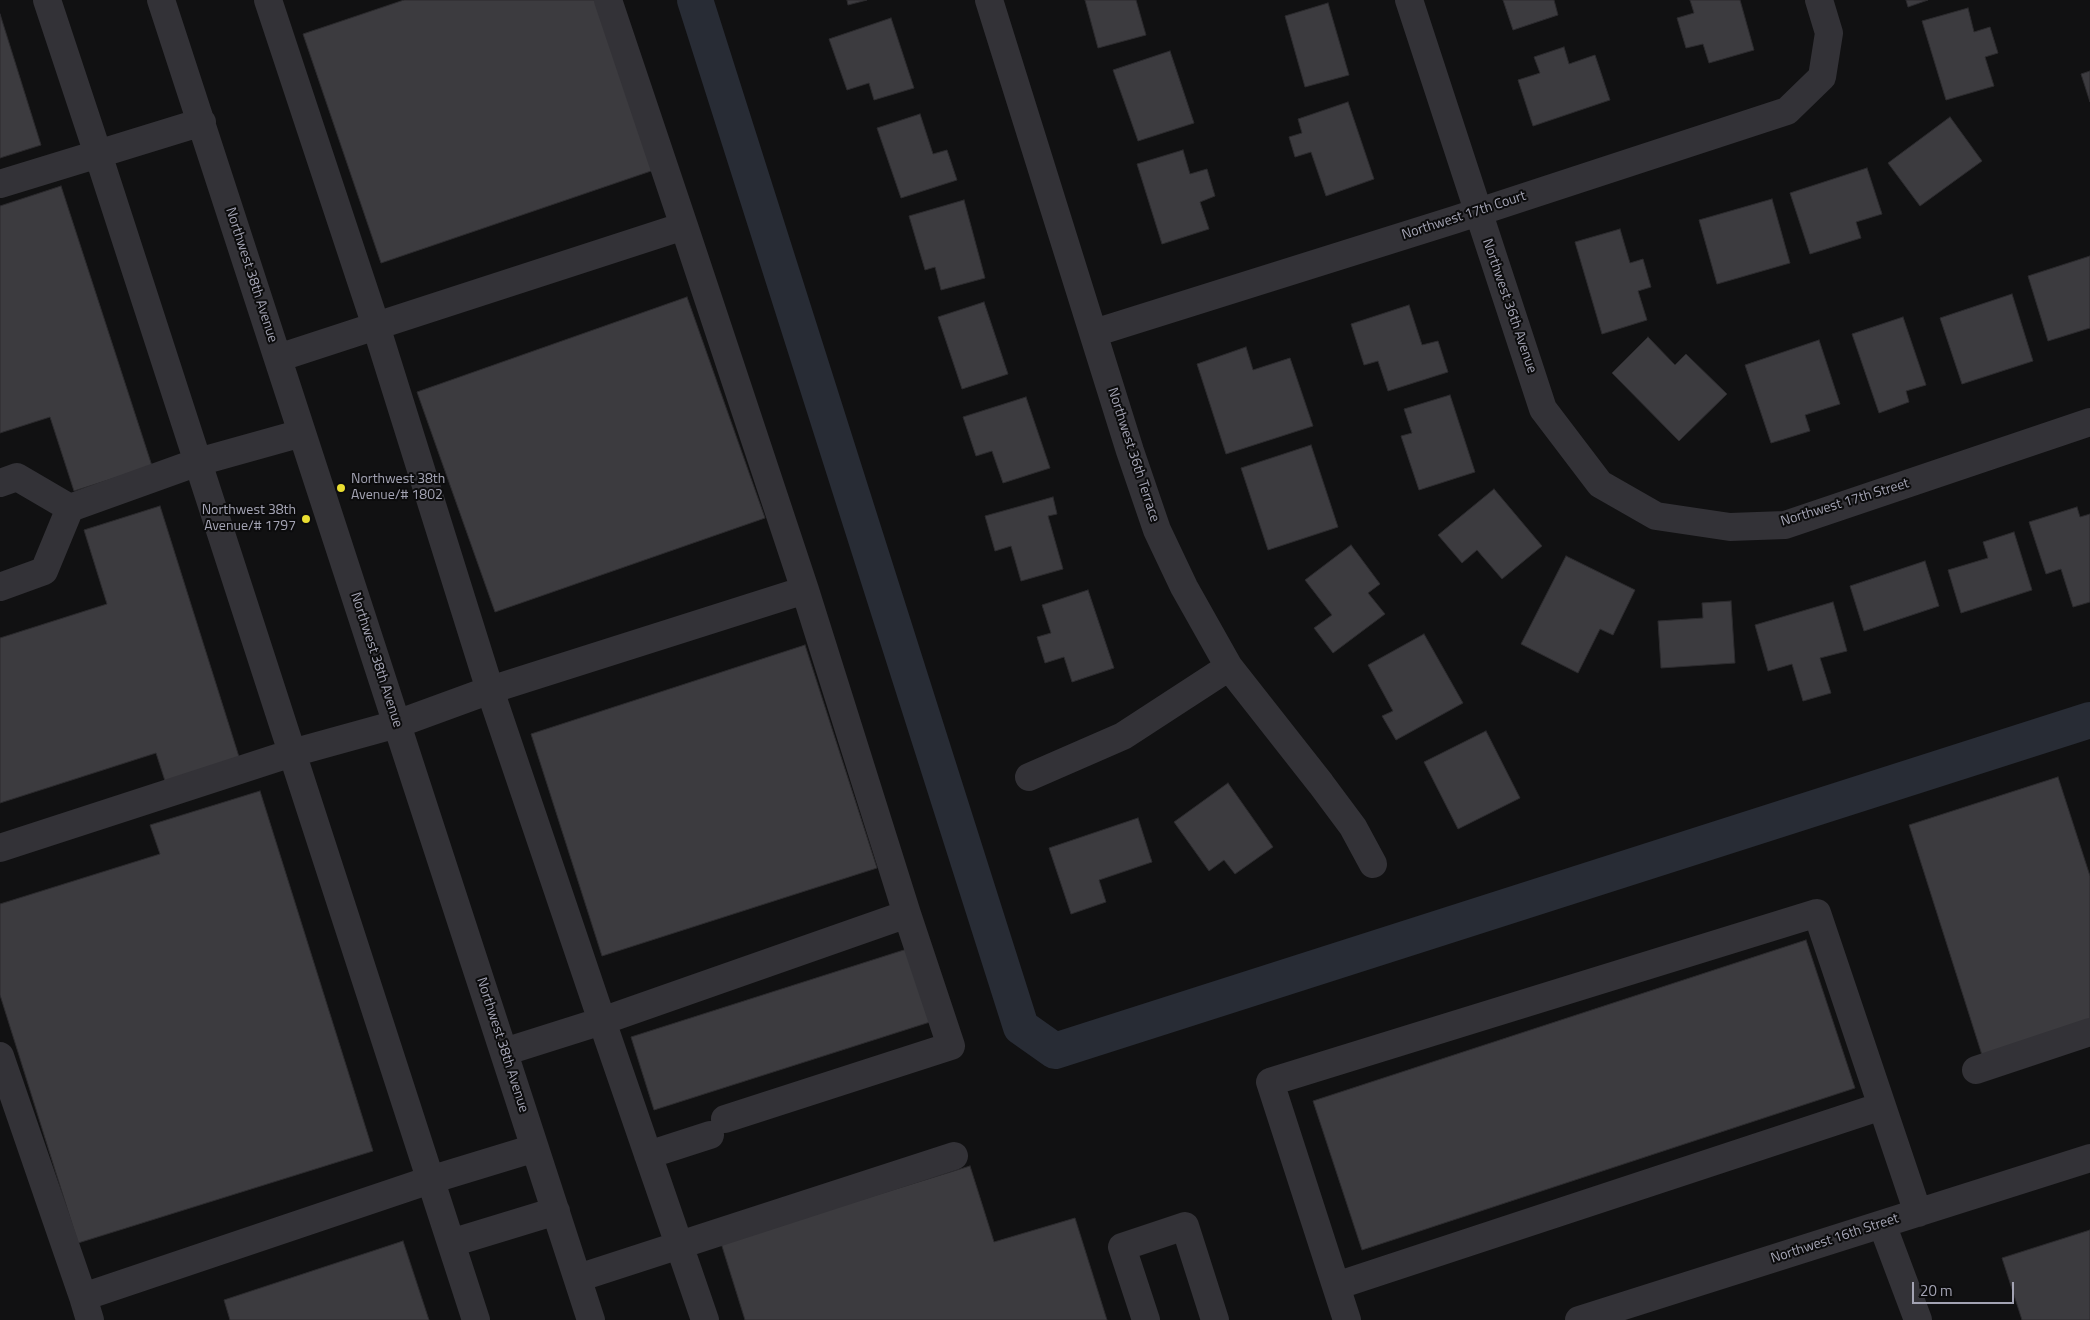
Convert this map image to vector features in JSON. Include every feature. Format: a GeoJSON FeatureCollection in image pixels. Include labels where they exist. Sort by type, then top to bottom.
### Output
{"type":"FeatureCollection","features":[{"type":"Feature","properties":{"kind":"street"},"geometry":{"type":"LineString","coordinates":[[47,0],[476,1320]]}},
{"type":"Feature","properties":{"kind":"street","name":"Northwest 38th Avenue"},"geometry":{"type":"LineString","coordinates":[[161,0],[591,1320]]}},
{"type":"Feature","properties":{"kind":"street"},"geometry":{"type":"LineString","coordinates":[[268,0],[376,326],[490,690],[705,1320]]}},
{"type":"Feature","properties":{"kind":"street"},"geometry":{"type":"LineString","coordinates":[[608,0],[805,590],[907,914],[951,1046],[718,1127],[648,1155]]}},
{"type":"Feature","properties":{"kind":"street","name":"Northwest 36th Terrace"},"geometry":{"type":"LineString","coordinates":[[989,0],[1157,530],[1184,587],[1230,667],[1327,791],[1353,827],[1373,864]]}},
{"type":"Feature","properties":{"kind":"street","name":"Northwest 36th Avenue"},"geometry":{"type":"LineString","coordinates":[[1409,0],[1477,212],[1544,409],[1600,484]]}},
{"type":"Feature","properties":{"kind":"street","name":"Northwest 17th Court"},"geometry":{"type":"LineString","coordinates":[[1094,333],[1477,212],[1787,111],[1822,77],[1829,33],[1818,0]]}},
{"type":"Feature","properties":{"kind":"street"},"geometry":{"type":"LineString","coordinates":[[0,184],[202,122]]}},
{"type":"Feature","properties":{"kind":"street"},"geometry":{"type":"LineString","coordinates":[[278,358],[684,226]]}},
{"type":"Feature","properties":{"kind":"street","name":"Northwest 17th Street"},"geometry":{"type":"LineString","coordinates":[[1600,484],[1656,516],[1730,527],[1785,525],[2090,422]]}},
{"type":"Feature","properties":{"kind":"street"},"geometry":{"type":"LineString","coordinates":[[0,587],[44,571],[70,508],[198,462],[302,433]]}},
{"type":"Feature","properties":{"kind":"street"},"geometry":{"type":"LineString","coordinates":[[0,482],[17,477],[70,508]]}},
{"type":"Feature","properties":{"kind":"street"},"geometry":{"type":"LineString","coordinates":[[0,848],[292,753],[397,724],[490,690],[805,590]]}},
{"type":"Feature","properties":{"kind":"street"},"geometry":{"type":"LineString","coordinates":[[1029,777],[1123,736],[1230,667]]}},
{"type":"Feature","properties":{"kind":"street"},"geometry":{"type":"LineString","coordinates":[[1347,1320],[1270,1082],[1817,913],[1918,1212]]}},
{"type":"Feature","properties":{"kind":"street"},"geometry":{"type":"LineString","coordinates":[[504,1052],[602,1021],[907,914]]}},
{"type":"Feature","properties":{"kind":"street"},"geometry":{"type":"LineString","coordinates":[[1976,1070],[2090,1032]]}},
{"type":"Feature","properties":{"kind":"street"},"geometry":{"type":"LineString","coordinates":[[0,1056],[87,1308],[430,1180],[535,1148]]}},
{"type":"Feature","properties":{"kind":"street"},"geometry":{"type":"LineString","coordinates":[[1336,1286],[1882,1106]]}},
{"type":"Feature","properties":{"kind":"street"},"geometry":{"type":"LineString","coordinates":[[578,1278],[954,1156]]}},
{"type":"Feature","properties":{"kind":"street","name":"Northwest 16th Street"},"geometry":{"type":"LineString","coordinates":[[1579,1320],[2090,1158]]}},
{"type":"Feature","properties":{"kind":"street"},"geometry":{"type":"LineString","coordinates":[[451,1243],[556,1211]]}},
{"type":"Feature","properties":{"kind":"street"},"geometry":{"type":"LineString","coordinates":[[1882,1224],[1918,1320]]}},
{"type":"Feature","properties":{"kind":"street"},"geometry":{"type":"LineString","coordinates":[[1146,1320],[1122,1247],[1185,1226],[1215,1320]]}},
{"type":"Feature","properties":{"kind":"building"},"geometry":{"type":"Polygon","coordinates":[[[404,0],[596,0],[654,170],[381,263],[303,34],[404,0]]]}},
{"type":"Feature","properties":{"kind":"building"},"geometry":{"type":"Polygon","coordinates":[[[847,0],[867,0],[848,5],[847,0]]]}},
{"type":"Feature","properties":{"kind":"building"},"geometry":{"type":"Polygon","coordinates":[[[1085,0],[1136,0],[1146,35],[1098,48],[1085,0]]]}},
{"type":"Feature","properties":{"kind":"building"},"geometry":{"type":"Polygon","coordinates":[[[1503,0],[1554,0],[1558,15],[1513,30],[1503,0]]]}},
{"type":"Feature","properties":{"kind":"building"},"geometry":{"type":"Polygon","coordinates":[[[1690,0],[1740,0],[1754,50],[1709,63],[1703,44],[1686,48],[1677,18],[1694,13],[1690,0]]]}},
{"type":"Feature","properties":{"kind":"building"},"geometry":{"type":"Polygon","coordinates":[[[1906,0],[1928,0],[1908,7],[1906,0]]]}},
{"type":"Feature","properties":{"kind":"building"},"geometry":{"type":"Polygon","coordinates":[[[1328,3],[1349,75],[1305,87],[1285,16],[1328,3]]]}},
{"type":"Feature","properties":{"kind":"building"},"geometry":{"type":"Polygon","coordinates":[[[1968,8],[1974,32],[1990,27],[1998,53],[1985,57],[1994,86],[1946,100],[1922,21],[1968,8]]]}},
{"type":"Feature","properties":{"kind":"building"},"geometry":{"type":"Polygon","coordinates":[[[0,14],[41,145],[0,158],[0,14]]]}},
{"type":"Feature","properties":{"kind":"building"},"geometry":{"type":"Polygon","coordinates":[[[891,18],[914,88],[874,100],[869,83],[847,90],[829,39],[891,18]]]}},
{"type":"Feature","properties":{"kind":"building"},"geometry":{"type":"Polygon","coordinates":[[[1564,47],[1569,64],[1595,55],[1610,100],[1533,126],[1518,80],[1540,73],[1534,57],[1564,47]]]}},
{"type":"Feature","properties":{"kind":"building"},"geometry":{"type":"Polygon","coordinates":[[[1170,51],[1194,123],[1138,141],[1113,70],[1170,51]]]}},
{"type":"Feature","properties":{"kind":"building"},"geometry":{"type":"Polygon","coordinates":[[[2090,71],[2090,102],[2081,74],[2090,71]]]}},
{"type":"Feature","properties":{"kind":"building"},"geometry":{"type":"Polygon","coordinates":[[[1348,102],[1374,179],[1326,196],[1311,152],[1295,157],[1289,137],[1302,133],[1298,119],[1348,102]]]}},
{"type":"Feature","properties":{"kind":"building"},"geometry":{"type":"Polygon","coordinates":[[[920,114],[933,154],[947,150],[957,180],[901,198],[877,128],[920,114]]]}},
{"type":"Feature","properties":{"kind":"building"},"geometry":{"type":"Polygon","coordinates":[[[1950,117],[1982,161],[1920,206],[1888,163],[1950,117]]]}},
{"type":"Feature","properties":{"kind":"building"},"geometry":{"type":"Polygon","coordinates":[[[1183,150],[1190,174],[1207,169],[1215,196],[1200,202],[1209,229],[1162,244],[1137,164],[1183,150]]]}},
{"type":"Feature","properties":{"kind":"building"},"geometry":{"type":"Polygon","coordinates":[[[1867,168],[1882,214],[1856,222],[1861,238],[1810,254],[1790,193],[1867,168]]]}},
{"type":"Feature","properties":{"kind":"building"},"geometry":{"type":"Polygon","coordinates":[[[61,186],[152,466],[74,491],[50,417],[0,433],[0,206],[61,186]]]}},
{"type":"Feature","properties":{"kind":"building"},"geometry":{"type":"Polygon","coordinates":[[[1772,199],[1790,263],[1717,284],[1699,220],[1772,199]]]}},
{"type":"Feature","properties":{"kind":"building"},"geometry":{"type":"Polygon","coordinates":[[[964,200],[985,278],[941,290],[935,267],[925,270],[909,216],[964,200]]]}},
{"type":"Feature","properties":{"kind":"building"},"geometry":{"type":"Polygon","coordinates":[[[1620,229],[1630,263],[1643,259],[1651,287],[1638,291],[1647,320],[1602,334],[1575,242],[1620,229]]]}},
{"type":"Feature","properties":{"kind":"building"},"geometry":{"type":"Polygon","coordinates":[[[2090,256],[2090,328],[2048,341],[2028,276],[2090,256]]]}},
{"type":"Feature","properties":{"kind":"building"},"geometry":{"type":"Polygon","coordinates":[[[2012,294],[2033,361],[1962,384],[1940,318],[2012,294]]]}},
{"type":"Feature","properties":{"kind":"building"},"geometry":{"type":"Polygon","coordinates":[[[687,297],[765,518],[495,612],[417,392],[687,297]]]}},
{"type":"Feature","properties":{"kind":"building"},"geometry":{"type":"Polygon","coordinates":[[[984,302],[1008,374],[962,389],[938,317],[984,302]]]}},
{"type":"Feature","properties":{"kind":"building"},"geometry":{"type":"Polygon","coordinates":[[[1409,305],[1422,345],[1438,341],[1448,372],[1388,391],[1378,361],[1364,365],[1351,324],[1409,305]]]}},
{"type":"Feature","properties":{"kind":"building"},"geometry":{"type":"Polygon","coordinates":[[[1903,317],[1926,385],[1906,391],[1909,402],[1879,413],[1852,334],[1903,317]]]}},
{"type":"Feature","properties":{"kind":"building"},"geometry":{"type":"Polygon","coordinates":[[[1648,337],[1675,365],[1686,354],[1727,394],[1679,441],[1612,373],[1648,337]]]}},
{"type":"Feature","properties":{"kind":"building"},"geometry":{"type":"Polygon","coordinates":[[[1819,340],[1840,404],[1805,415],[1810,431],[1771,443],[1745,365],[1819,340]]]}},
{"type":"Feature","properties":{"kind":"building"},"geometry":{"type":"Polygon","coordinates":[[[1246,347],[1253,370],[1290,358],[1313,426],[1226,454],[1197,364],[1246,347]]]}},
{"type":"Feature","properties":{"kind":"building"},"geometry":{"type":"Polygon","coordinates":[[[1450,395],[1475,472],[1419,490],[1401,436],[1412,433],[1404,409],[1450,395]]]}},
{"type":"Feature","properties":{"kind":"building"},"geometry":{"type":"Polygon","coordinates":[[[1026,397],[1050,468],[1003,483],[992,451],[976,456],[963,417],[1026,397]]]}},
{"type":"Feature","properties":{"kind":"building"},"geometry":{"type":"Polygon","coordinates":[[[1311,445],[1338,527],[1268,550],[1241,468],[1311,445]]]}},
{"type":"Feature","properties":{"kind":"building"},"geometry":{"type":"Polygon","coordinates":[[[1494,489],[1542,546],[1502,579],[1477,550],[1462,563],[1438,535],[1494,489]]]}},
{"type":"Feature","properties":{"kind":"building"},"geometry":{"type":"Polygon","coordinates":[[[1053,497],[1057,514],[1048,516],[1063,569],[1021,581],[1011,546],[995,551],[985,516],[1053,497]]]}},
{"type":"Feature","properties":{"kind":"building"},"geometry":{"type":"Polygon","coordinates":[[[160,506],[240,760],[166,784],[156,753],[0,803],[0,638],[107,604],[84,530],[160,506]]]}},
{"type":"Feature","properties":{"kind":"building"},"geometry":{"type":"Polygon","coordinates":[[[2077,507],[2080,517],[2090,514],[2090,602],[2073,607],[2061,569],[2046,574],[2029,522],[2077,507]]]}},
{"type":"Feature","properties":{"kind":"building"},"geometry":{"type":"Polygon","coordinates":[[[2014,532],[2032,590],[1961,613],[1948,570],[1988,558],[1983,542],[2014,532]]]}},
{"type":"Feature","properties":{"kind":"building"},"geometry":{"type":"Polygon","coordinates":[[[1351,545],[1380,584],[1368,593],[1385,614],[1333,653],[1314,628],[1332,615],[1305,580],[1351,545]]]}},
{"type":"Feature","properties":{"kind":"building"},"geometry":{"type":"Polygon","coordinates":[[[1566,556],[1635,590],[1613,635],[1600,629],[1578,673],[1521,644],[1566,556]]]}},
{"type":"Feature","properties":{"kind":"building"},"geometry":{"type":"Polygon","coordinates":[[[1925,561],[1939,606],[1864,631],[1850,586],[1925,561]]]}},
{"type":"Feature","properties":{"kind":"building"},"geometry":{"type":"Polygon","coordinates":[[[1088,590],[1114,668],[1072,682],[1064,657],[1045,663],[1037,637],[1051,633],[1042,605],[1088,590]]]}},
{"type":"Feature","properties":{"kind":"building"},"geometry":{"type":"Polygon","coordinates":[[[1731,601],[1735,663],[1661,668],[1658,621],[1703,618],[1702,603],[1731,601]]]}},
{"type":"Feature","properties":{"kind":"building"},"geometry":{"type":"Polygon","coordinates":[[[1833,602],[1847,651],[1820,658],[1831,693],[1803,701],[1792,664],[1768,671],[1755,625],[1833,602]]]}},
{"type":"Feature","properties":{"kind":"building"},"geometry":{"type":"Polygon","coordinates":[[[1424,634],[1463,703],[1396,740],[1382,716],[1393,711],[1368,665],[1424,634]]]}},
{"type":"Feature","properties":{"kind":"building"},"geometry":{"type":"Polygon","coordinates":[[[805,645],[877,868],[602,956],[531,734],[805,645]]]}},
{"type":"Feature","properties":{"kind":"building"},"geometry":{"type":"Polygon","coordinates":[[[1486,731],[1520,798],[1458,829],[1424,762],[1486,731]]]}},
{"type":"Feature","properties":{"kind":"building"},"geometry":{"type":"Polygon","coordinates":[[[2058,777],[2090,876],[2090,1020],[1982,1055],[1909,825],[2058,777]]]}},
{"type":"Feature","properties":{"kind":"building"},"geometry":{"type":"Polygon","coordinates":[[[1228,783],[1273,847],[1235,874],[1224,860],[1209,871],[1174,822],[1228,783]]]}},
{"type":"Feature","properties":{"kind":"building"},"geometry":{"type":"Polygon","coordinates":[[[260,791],[373,1151],[78,1243],[0,995],[0,904],[160,854],[150,825],[260,791]]]}},
{"type":"Feature","properties":{"kind":"building"},"geometry":{"type":"Polygon","coordinates":[[[1138,818],[1152,862],[1099,880],[1106,902],[1071,914],[1049,848],[1138,818]]]}},
{"type":"Feature","properties":{"kind":"building"},"geometry":{"type":"Polygon","coordinates":[[[1806,940],[1855,1088],[1362,1250],[1313,1101],[1806,940]]]}},
{"type":"Feature","properties":{"kind":"building"},"geometry":{"type":"Polygon","coordinates":[[[907,949],[930,1022],[654,1110],[631,1037],[907,949]]]}},
{"type":"Feature","properties":{"kind":"building"},"geometry":{"type":"Polygon","coordinates":[[[970,1166],[994,1242],[1075,1218],[1107,1320],[745,1320],[721,1243],[970,1166]]]}},
{"type":"Feature","properties":{"kind":"building"},"geometry":{"type":"Polygon","coordinates":[[[2090,1230],[2090,1320],[2022,1320],[2002,1258],[2090,1230]]]}},
{"type":"Feature","properties":{"kind":"building"},"geometry":{"type":"Polygon","coordinates":[[[403,1241],[429,1320],[230,1320],[224,1300],[403,1241]]]}},
{"type":"Feature","properties":{"kind":"waterway"},"geometry":{"type":"LineString","coordinates":[[695,0],[1021,1027],[1055,1051],[2090,720]]}},
{"type":"Feature","properties":{"kind":"place","name":"Northwest 38th Avenue/# 1802"},"geometry":{"type":"Point","coordinates":[341,488]}},
{"type":"Feature","properties":{"kind":"place","name":"Northwest 38th Avenue/# 1797"},"geometry":{"type":"Point","coordinates":[306,519]}}]}
